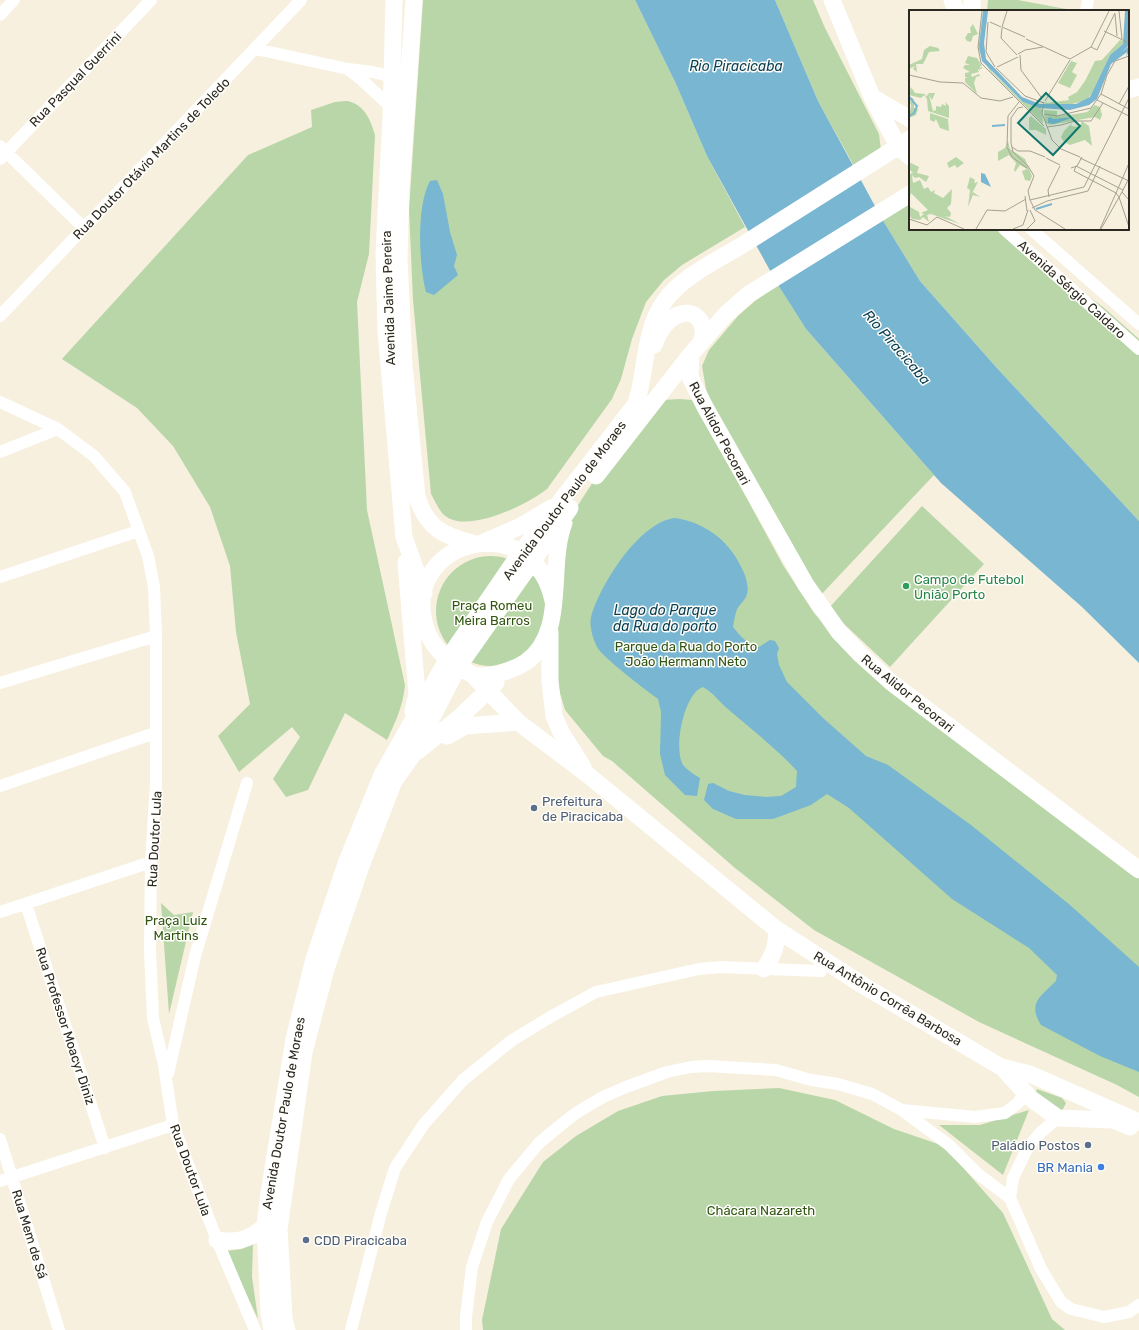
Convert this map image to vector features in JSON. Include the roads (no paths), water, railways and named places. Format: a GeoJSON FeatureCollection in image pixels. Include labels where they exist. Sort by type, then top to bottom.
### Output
{"type":"FeatureCollection","features":[{"type":"Feature","properties":{"kind":"main road","name":"Avenida Jaime Pereira"},"geometry":{"type":"LineString","coordinates":[[394,0],[393,79],[399,106],[399,258],[404,365],[417,497],[421,509],[436,529],[447,536],[478,543]]}},
{"type":"Feature","properties":{"kind":"main road","name":"Avenida Jaime Pereira"},"geometry":{"type":"LineString","coordinates":[[414,0],[399,106],[384,254],[386,331],[404,537],[423,598],[423,617],[428,635],[439,651],[460,667]]}},
{"type":"Feature","properties":{"kind":"main road"},"geometry":{"type":"LineString","coordinates":[[832,0],[872,97],[906,147]]}},
{"type":"Feature","properties":{"kind":"main road"},"geometry":{"type":"LineString","coordinates":[[952,0],[956,10]]}},
{"type":"Feature","properties":{"kind":"main road"},"geometry":{"type":"LineString","coordinates":[[1129,90],[1139,87]]}},
{"type":"Feature","properties":{"kind":"main road"},"geometry":{"type":"LineString","coordinates":[[872,97],[909,118]]}},
{"type":"Feature","properties":{"kind":"main road"},"geometry":{"type":"LineString","coordinates":[[1129,99],[1139,98]]}},
{"type":"Feature","properties":{"kind":"main road","name":"Avenida Doutor Paulo de Moraes"},"geometry":{"type":"LineString","coordinates":[[287,1330],[284,1318],[280,1229],[304,1052],[326,969],[361,866],[394,781],[412,756],[460,667],[527,556],[636,404],[644,371],[648,337],[652,324],[664,302],[681,284],[872,163],[906,147]]}},
{"type":"Feature","properties":{"kind":"main road","name":"Avenida Doutor Paulo de Moraes"},"geometry":{"type":"LineString","coordinates":[[565,505],[726,314],[749,294],[903,198]]}},
{"type":"Feature","properties":{"kind":"main road","name":"Rua Alidor Pecorari"},"geometry":{"type":"LineString","coordinates":[[644,371],[662,328],[674,317],[687,313],[697,317],[704,328],[705,334],[696,349],[690,377],[705,407],[806,585],[840,632],[861,656],[892,683],[1139,870]]}},
{"type":"Feature","properties":{"kind":"main road"},"geometry":{"type":"LineString","coordinates":[[411,630],[434,570],[442,561],[452,553],[521,526],[565,505]]}},
{"type":"Feature","properties":{"kind":"main road"},"geometry":{"type":"LineString","coordinates":[[460,667],[481,676],[507,671],[521,665],[534,656],[541,648],[550,630],[558,539],[565,505]]}},
{"type":"Feature","properties":{"kind":"main road"},"geometry":{"type":"LineString","coordinates":[[404,537],[417,694],[416,703],[406,730]]}},
{"type":"Feature","properties":{"kind":"main road"},"geometry":{"type":"LineString","coordinates":[[478,543],[501,544],[527,556],[546,578],[553,601]]}},
{"type":"Feature","properties":{"kind":"main road","name":"Rua Antônio Corrêa Barbosa"},"geometry":{"type":"LineString","coordinates":[[550,630],[550,681],[554,716],[561,732],[588,775]]}},
{"type":"Feature","properties":{"kind":"main road","name":"Avenida Doutor Paulo de Moraes"},"geometry":{"type":"LineString","coordinates":[[272,1330],[269,1313],[265,1226],[294,1039],[314,959],[347,861],[382,775],[406,730],[460,667]]}},
{"type":"Feature","properties":{"kind":"main road","name":"Rua Antônio Corrêa Barbosa"},"geometry":{"type":"LineString","coordinates":[[460,667],[489,690],[518,722],[588,775],[776,929],[864,986],[1002,1067],[1030,1074],[1139,1122]]}},
{"type":"Feature","properties":{"kind":"main road"},"geometry":{"type":"LineString","coordinates":[[412,756],[460,718],[507,671]]}},
{"type":"Feature","properties":{"kind":"main road"},"geometry":{"type":"LineString","coordinates":[[412,756],[465,726],[518,722]]}},
{"type":"Feature","properties":{"kind":"main road"},"geometry":{"type":"LineString","coordinates":[[764,969],[774,955],[776,948],[776,929]]}},
{"type":"Feature","properties":{"kind":"main road","name":"Rua Antônio Corrêa Barbosa"},"geometry":{"type":"LineString","coordinates":[[776,929],[799,954],[821,971],[864,986]]}},
{"type":"Feature","properties":{"kind":"main road"},"geometry":{"type":"LineString","coordinates":[[821,971],[844,972]]}},
{"type":"Feature","properties":{"kind":"main road","name":"Rua Antônio Corrêa Barbosa"},"geometry":{"type":"LineString","coordinates":[[1002,1067],[1030,1098],[1058,1118]]}},
{"type":"Feature","properties":{"kind":"main road"},"geometry":{"type":"LineString","coordinates":[[1025,1092],[1031,1085],[1038,1083],[1053,1084]]}},
{"type":"Feature","properties":{"kind":"main road"},"geometry":{"type":"LineString","coordinates":[[1058,1118],[1074,1109],[1074,1102],[1068,1091]]}},
{"type":"Feature","properties":{"kind":"main road"},"geometry":{"type":"LineString","coordinates":[[1058,1118],[1113,1120],[1139,1131]]}},
{"type":"Feature","properties":{"kind":"main road"},"geometry":{"type":"LineString","coordinates":[[217,1240],[231,1242],[246,1240],[256,1235],[265,1226]]}},
{"type":"Feature","properties":{"kind":"street"},"geometry":{"type":"LineString","coordinates":[[0,15],[14,0]]}},
{"type":"Feature","properties":{"kind":"street","name":"Rua Pasqual Guerrini"},"geometry":{"type":"LineString","coordinates":[[2,152],[151,0]]}},
{"type":"Feature","properties":{"kind":"street","name":"Rua Doutor Otávio Martins de Toledo"},"geometry":{"type":"LineString","coordinates":[[0,316],[256,49],[301,0]]}},
{"type":"Feature","properties":{"kind":"street"},"geometry":{"type":"LineString","coordinates":[[1086,10],[1088,0]]}},
{"type":"Feature","properties":{"kind":"street"},"geometry":{"type":"LineString","coordinates":[[256,49],[348,69],[373,72],[393,79]]}},
{"type":"Feature","properties":{"kind":"street"},"geometry":{"type":"LineString","coordinates":[[348,69],[399,106]]}},
{"type":"Feature","properties":{"kind":"street"},"geometry":{"type":"LineString","coordinates":[[2,152],[84,228]]}},
{"type":"Feature","properties":{"kind":"street","name":"Avenida Sérgio Caldaro"},"geometry":{"type":"LineString","coordinates":[[1005,230],[1139,349]]}},
{"type":"Feature","properties":{"kind":"street","name":"Avenida Sérgio Caldaro"},"geometry":{"type":"LineString","coordinates":[[1032,230],[1139,324]]}},
{"type":"Feature","properties":{"kind":"street","name":"Rua Doutor Lula"},"geometry":{"type":"LineString","coordinates":[[0,402],[58,429],[94,456],[125,492],[148,556],[154,587],[156,636],[156,783],[151,862],[150,952],[153,1018],[166,1081],[173,1125],[217,1240],[255,1330]]}},
{"type":"Feature","properties":{"kind":"street"},"geometry":{"type":"LineString","coordinates":[[0,452],[58,429]]}},
{"type":"Feature","properties":{"kind":"street"},"geometry":{"type":"LineString","coordinates":[[0,577],[138,531]]}},
{"type":"Feature","properties":{"kind":"street"},"geometry":{"type":"LineString","coordinates":[[0,683],[156,636]]}},
{"type":"Feature","properties":{"kind":"street"},"geometry":{"type":"LineString","coordinates":[[0,786],[155,733]]}},
{"type":"Feature","properties":{"kind":"street"},"geometry":{"type":"LineString","coordinates":[[166,1081],[195,956],[248,782]]}},
{"type":"Feature","properties":{"kind":"street"},"geometry":{"type":"LineString","coordinates":[[0,912],[151,862]]}},
{"type":"Feature","properties":{"kind":"street","name":"Rua Professor Moacyr Diniz"},"geometry":{"type":"LineString","coordinates":[[26,904],[105,1148]]}},
{"type":"Feature","properties":{"kind":"street"},"geometry":{"type":"LineString","coordinates":[[351,1330],[381,1213],[395,1168],[424,1124],[463,1080],[511,1041],[596,992],[699,969],[821,971]]}},
{"type":"Feature","properties":{"kind":"street"},"geometry":{"type":"LineString","coordinates":[[466,1330],[466,1317],[472,1267],[487,1222],[509,1179],[539,1143],[576,1113],[603,1097],[667,1072],[708,1066],[776,1070],[811,1080],[838,1084],[872,1094],[902,1110],[949,1145],[978,1174],[1010,1198],[1041,1269],[1061,1302],[1071,1309],[1104,1317],[1118,1316],[1129,1312],[1139,1305]]}},
{"type":"Feature","properties":{"kind":"street"},"geometry":{"type":"LineString","coordinates":[[902,1110],[975,1117],[1005,1113],[1018,1104],[1025,1092]]}},
{"type":"Feature","properties":{"kind":"street"},"geometry":{"type":"LineString","coordinates":[[1010,1198],[1013,1178],[1027,1150],[1041,1132],[1058,1118]]}},
{"type":"Feature","properties":{"kind":"street"},"geometry":{"type":"LineString","coordinates":[[0,1181],[173,1125]]}},
{"type":"Feature","properties":{"kind":"street","name":"Rua Mem de Sá"},"geometry":{"type":"LineString","coordinates":[[0,1139],[59,1330]]}},
{"type":"Feature","properties":{"kind":"water","name":"Rio Piracicaba"},"geometry":{"type":"Polygon","coordinates":[[[635,0],[775,0],[818,101],[882,219],[920,281],[996,367],[1139,521],[1139,663],[1082,607],[941,483],[806,329],[778,285],[707,156],[676,84],[635,0]]]}},
{"type":"Feature","properties":{"kind":"water"},"geometry":{"type":"Polygon","coordinates":[[[437,180],[443,194],[450,232],[457,255],[454,266],[458,275],[434,295],[426,292],[420,252],[420,236],[422,205],[430,181],[437,180]]]}},
{"type":"Feature","properties":{"kind":"water","name":"Lago do Parque da Rua do porto"},"geometry":{"type":"Polygon","coordinates":[[[675,518],[697,524],[707,529],[725,543],[732,552],[744,573],[748,589],[745,598],[737,609],[733,627],[744,639],[759,647],[770,640],[775,641],[779,648],[777,654],[779,665],[787,682],[823,718],[866,756],[888,765],[971,825],[1070,905],[1139,967],[1139,1072],[1100,1056],[1041,1025],[1035,1011],[1036,1005],[1041,996],[1056,981],[1057,975],[1029,948],[952,899],[849,808],[827,794],[811,805],[773,819],[736,819],[713,809],[704,800],[708,784],[713,783],[729,791],[745,795],[766,797],[781,796],[796,787],[797,771],[772,747],[703,687],[696,691],[690,699],[682,722],[679,746],[680,757],[683,765],[700,778],[697,796],[685,795],[665,775],[660,754],[661,712],[658,699],[625,674],[601,652],[597,647],[593,636],[591,617],[603,589],[623,557],[648,531],[661,522],[675,518]]]}},
{"type":"Feature","properties":{"kind":"place","name":"Campo de Futebol União Porto"},"geometry":{"type":"Point","coordinates":[906,586]}},
{"type":"Feature","properties":{"kind":"place","name":"Prefeitura de Piracicaba"},"geometry":{"type":"Point","coordinates":[534,808]}},
{"type":"Feature","properties":{"kind":"place","name":"Paládio Postos"},"geometry":{"type":"Point","coordinates":[1088,1145]}},
{"type":"Feature","properties":{"kind":"place","name":"BR Mania"},"geometry":{"type":"Point","coordinates":[1101,1167]}},
{"type":"Feature","properties":{"kind":"place","name":"CDD Piracicaba"},"geometry":{"type":"Point","coordinates":[306,1240]}},
{"type":"Feature","properties":{"kind":"park label","name":"Praça Romeu Meira Barros"},"geometry":{"type":"Point","coordinates":[492,612]}},
{"type":"Feature","properties":{"kind":"park label","name":"Parque da Rua do Porto João Hermann Neto"},"geometry":{"type":"Point","coordinates":[686,654]}},
{"type":"Feature","properties":{"kind":"park label","name":"Praça Luiz Martins"},"geometry":{"type":"Point","coordinates":[176,928]}},
{"type":"Feature","properties":{"kind":"park label","name":"Chácara Nazareth"},"geometry":{"type":"Point","coordinates":[761,1210]}}]}
